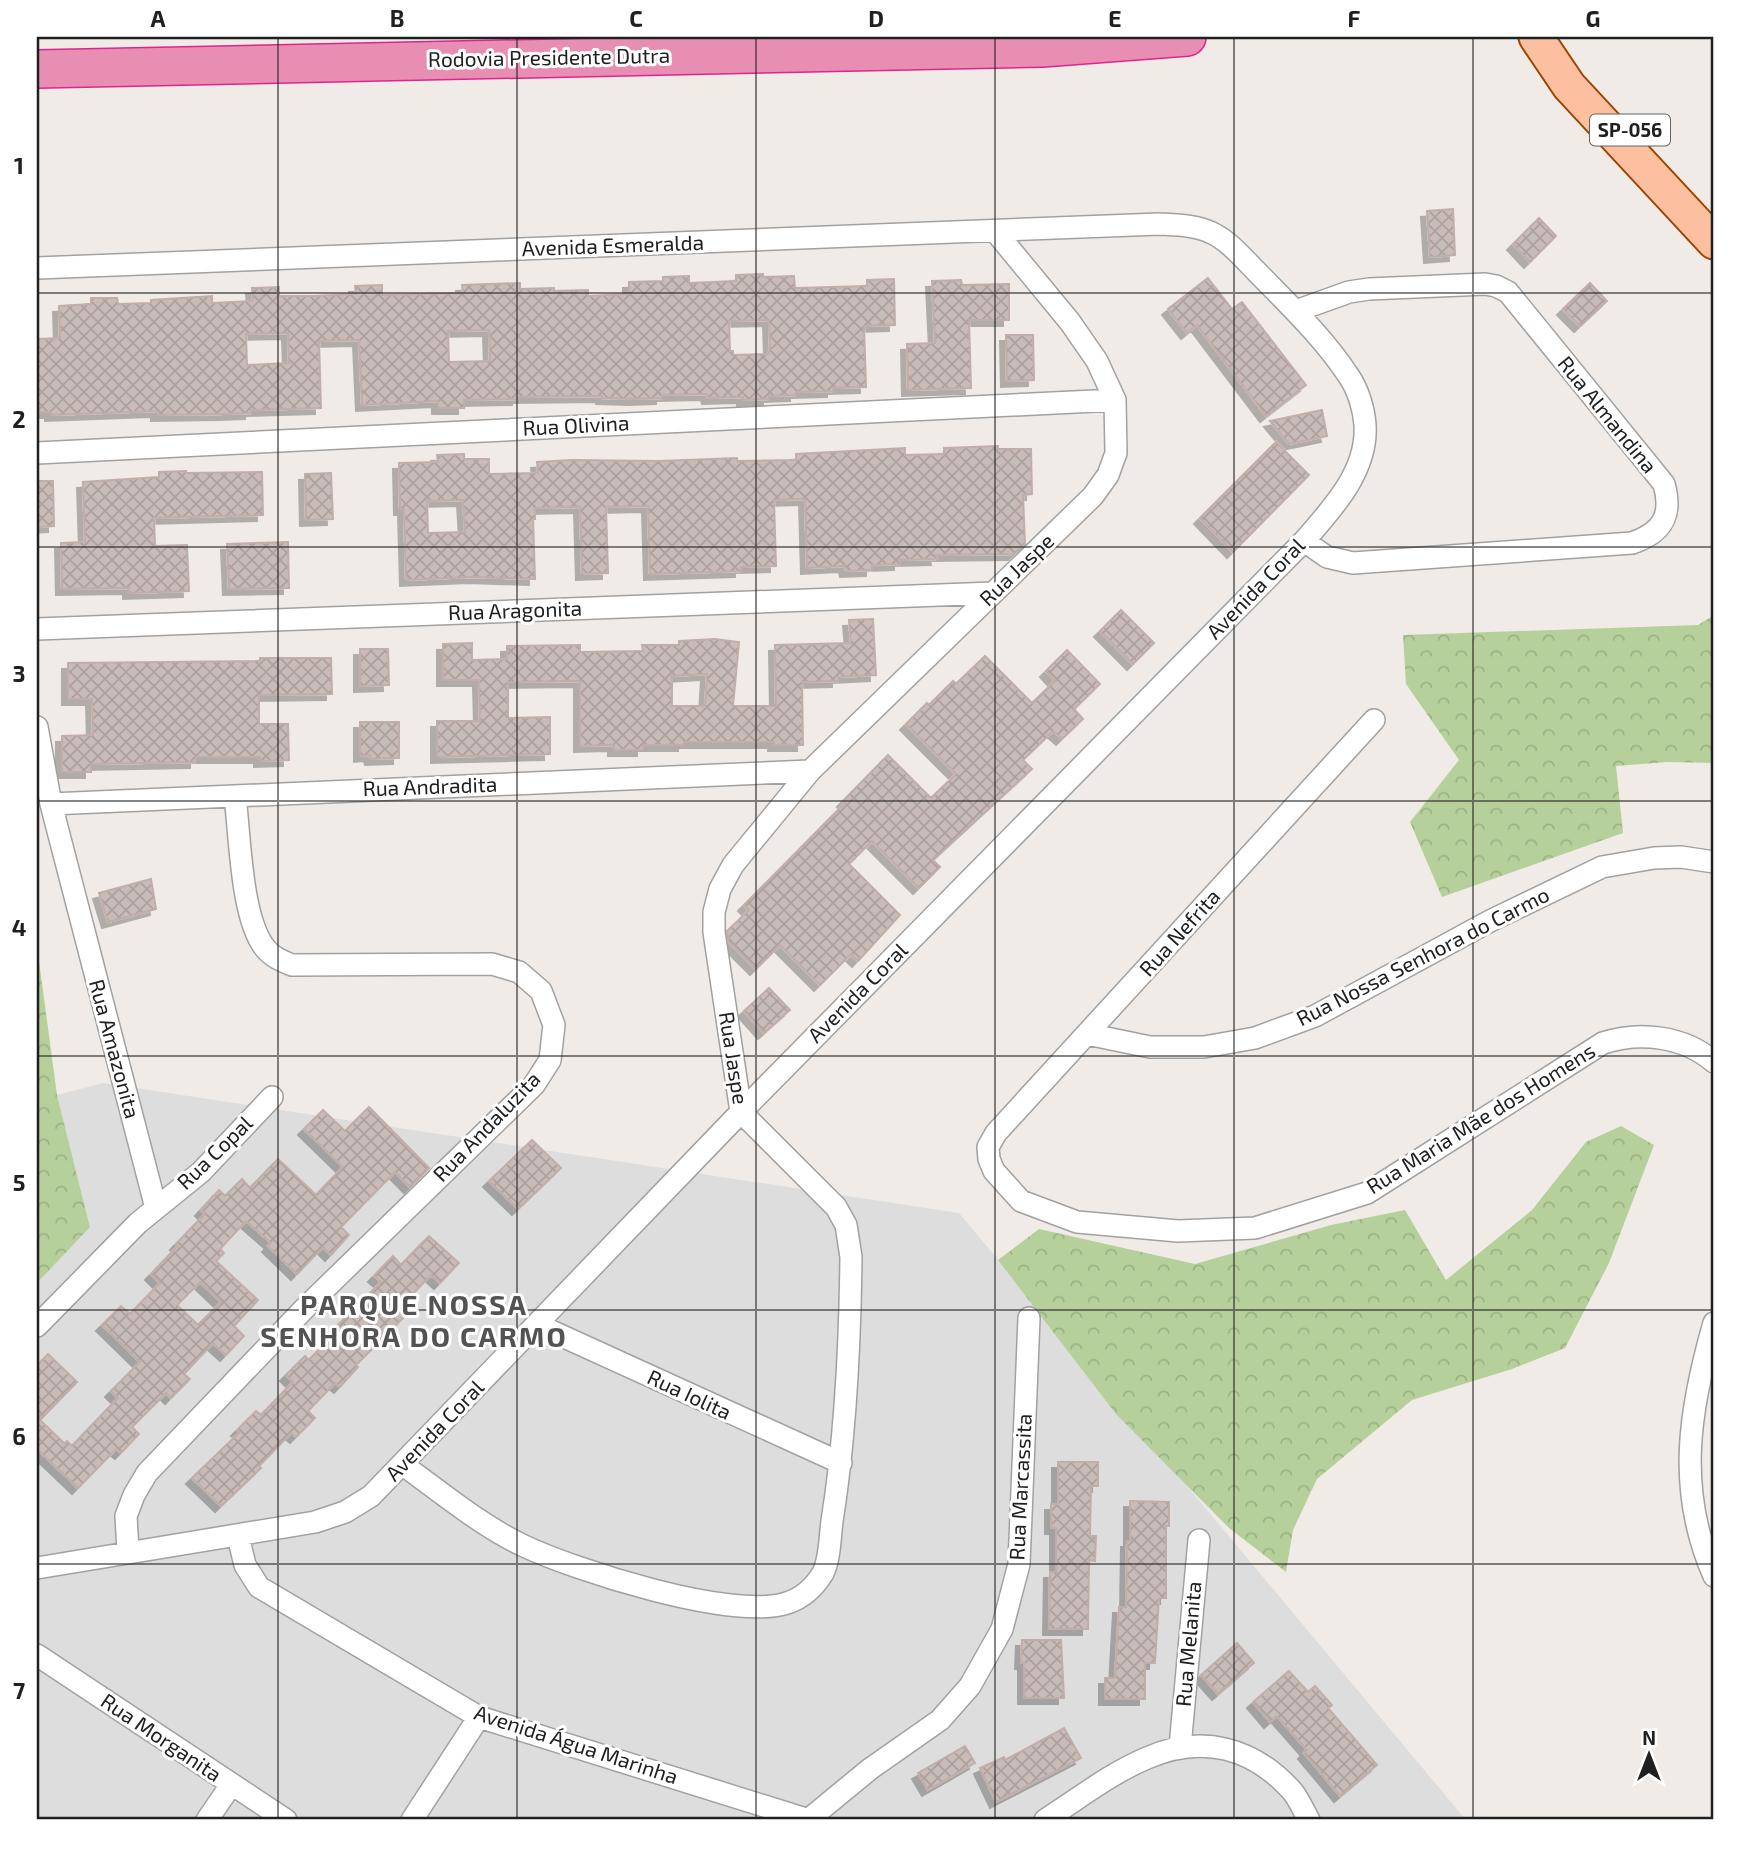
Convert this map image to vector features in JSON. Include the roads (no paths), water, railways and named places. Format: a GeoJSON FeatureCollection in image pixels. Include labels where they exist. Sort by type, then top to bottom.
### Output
{"type":"FeatureCollection","features":[{"type":"Feature","properties":{"kind":"highway","name":"Rodovia Presidente Dutra"},"geometry":{"type":"LineString","coordinates":[[37,69],[1042,48],[1187,37]]}},
{"type":"Feature","properties":{"kind":"main road","name":"SP-056"},"geometry":{"type":"LineString","coordinates":[[1536,37],[1569,86],[1714,242]]}},
{"type":"Feature","properties":{"kind":"main road","name":"SP-056"},"geometry":{"type":"LineString","coordinates":[[1555,37],[1618,117],[1714,215]]}},
{"type":"Feature","properties":{"kind":"street","name":"Avenida Esmeralda"},"geometry":{"type":"LineString","coordinates":[[37,268],[1159,224],[1188,226]]}},
{"type":"Feature","properties":{"kind":"street","name":"Avenida Coral"},"geometry":{"type":"LineString","coordinates":[[37,1568],[315,1522],[345,1512],[371,1496],[741,1112],[1331,511],[1349,485],[1361,454],[1365,426],[1359,398],[1349,376],[1296,311],[1234,249],[1212,233],[1188,226]]}},
{"type":"Feature","properties":{"kind":"street","name":"Rua Jaspe"},"geometry":{"type":"LineString","coordinates":[[403,1465],[520,1544],[571,1565],[645,1588],[709,1601],[761,1607],[788,1603],[810,1590],[824,1570],[841,1463],[851,1284],[851,1257],[846,1225],[836,1207],[741,1112],[714,932],[714,912],[720,889],[733,865],[810,771],[1093,496],[1108,475],[1116,453],[1115,400],[1097,361],[1070,322],[995,231]]}},
{"type":"Feature","properties":{"kind":"street","name":"Rua Almandina"},"geometry":{"type":"LineString","coordinates":[[1296,311],[1349,292],[1369,289],[1485,284],[1508,292],[1664,484],[1668,500],[1660,528],[1647,538],[1632,543],[1353,563],[1327,556],[1304,541]]}},
{"type":"Feature","properties":{"kind":"street","name":"Rua Olivina"},"geometry":{"type":"LineString","coordinates":[[37,453],[1115,400]]}},
{"type":"Feature","properties":{"kind":"street","name":"Rua Aragonita"},"geometry":{"type":"LineString","coordinates":[[37,629],[993,593]]}},
{"type":"Feature","properties":{"kind":"street","name":"Rua Nefrita"},"geometry":{"type":"LineString","coordinates":[[988,1147],[996,1133],[1374,720]]}},
{"type":"Feature","properties":{"kind":"street","name":"Rua Amazonita"},"geometry":{"type":"LineString","coordinates":[[37,727],[51,804],[156,1208]]}},
{"type":"Feature","properties":{"kind":"street","name":"Rua Andradita"},"geometry":{"type":"LineString","coordinates":[[51,804],[810,771]]}},
{"type":"Feature","properties":{"kind":"street","name":"Rua Andaluzita"},"geometry":{"type":"LineString","coordinates":[[128,1551],[126,1516],[147,1473],[304,1309],[534,1086],[550,1060],[554,1025],[541,991],[519,972],[492,964],[292,965],[266,950],[254,931],[248,910],[235,796]]}},
{"type":"Feature","properties":{"kind":"street","name":"Rua Nossa Senhora do Carmo"},"geometry":{"type":"LineString","coordinates":[[1087,1034],[1150,1047],[1204,1047],[1255,1038],[1315,1016],[1490,921],[1602,867],[1654,858],[1681,857],[1714,862]]}},
{"type":"Feature","properties":{"kind":"street","name":"Rua Maria Mãe dos Homens"},"geometry":{"type":"LineString","coordinates":[[988,1147],[994,1171],[1021,1201],[1077,1222],[1178,1231],[1255,1228],[1367,1192],[1602,1043],[1623,1037],[1646,1036],[1678,1043],[1714,1062]]}},
{"type":"Feature","properties":{"kind":"street","name":"Rua Copal"},"geometry":{"type":"LineString","coordinates":[[156,1208],[201,1172],[272,1097]]}},
{"type":"Feature","properties":{"kind":"street"},"geometry":{"type":"LineString","coordinates":[[37,1326],[156,1208]]}},
{"type":"Feature","properties":{"kind":"street","name":"Rua Marcassita"},"geometry":{"type":"LineString","coordinates":[[808,1820],[870,1769],[940,1720],[970,1686],[1002,1629],[1019,1564],[1029,1318]]}},
{"type":"Feature","properties":{"kind":"street"},"geometry":{"type":"LineString","coordinates":[[1714,1323],[1693,1417],[1689,1477],[1696,1527],[1714,1576]]}},
{"type":"Feature","properties":{"kind":"street","name":"Rua Iolita"},"geometry":{"type":"LineString","coordinates":[[538,1325],[841,1463]]}},
{"type":"Feature","properties":{"kind":"street","name":"Avenida Água Marinha"},"geometry":{"type":"LineString","coordinates":[[238,1536],[245,1565],[259,1587],[480,1717],[808,1820]]}},
{"type":"Feature","properties":{"kind":"street","name":"Rua Melanita"},"geometry":{"type":"LineString","coordinates":[[1180,1747],[1199,1540]]}},
{"type":"Feature","properties":{"kind":"street","name":"Rua Morganita"},"geometry":{"type":"LineString","coordinates":[[37,1655],[286,1820]]}},
{"type":"Feature","properties":{"kind":"street"},"geometry":{"type":"LineString","coordinates":[[412,1820],[480,1717]]}},
{"type":"Feature","properties":{"kind":"street"},"geometry":{"type":"LineString","coordinates":[[1045,1820],[1146,1758],[1180,1747],[1220,1747],[1251,1757],[1294,1794],[1309,1820]]}},
{"type":"Feature","properties":{"kind":"street"},"geometry":{"type":"LineString","coordinates":[[207,1820],[231,1785]]}},
{"type":"Feature","properties":{"kind":"district","name":"PARQUE NOSSA SENHORA DO CARMO"},"geometry":{"type":"Point","coordinates":[414,1321]}}]}
